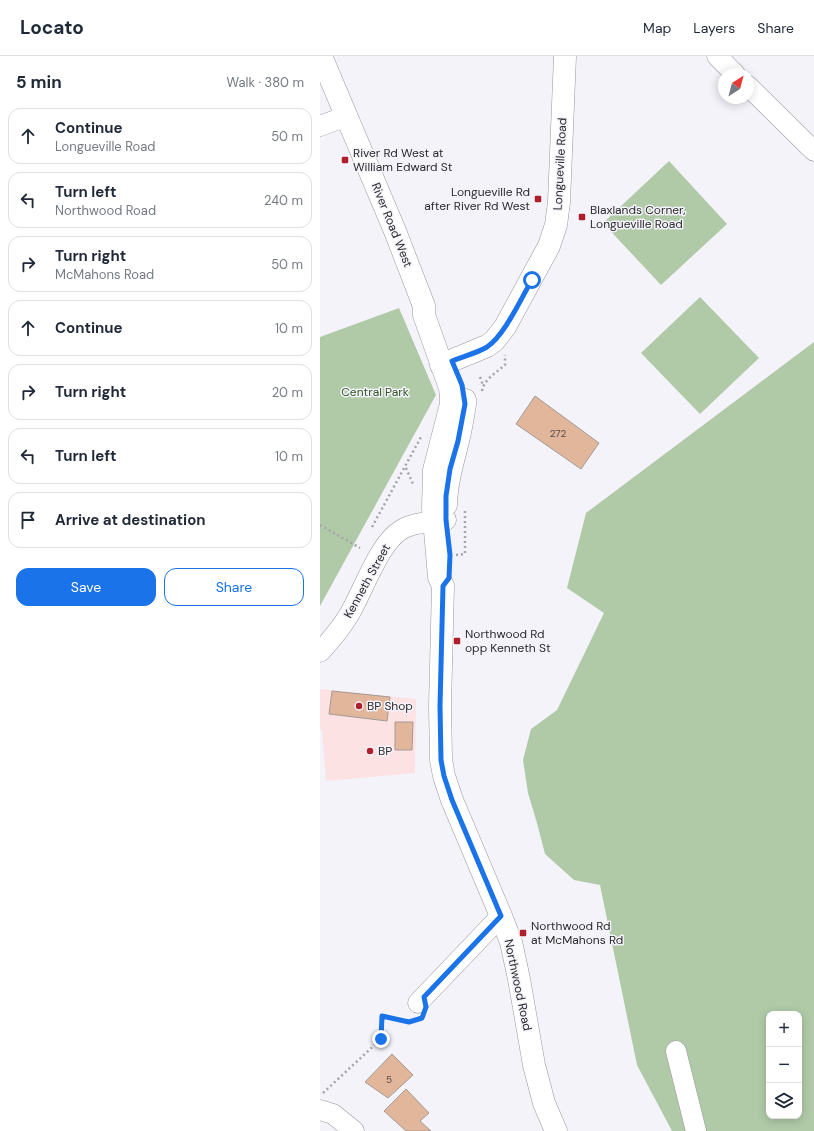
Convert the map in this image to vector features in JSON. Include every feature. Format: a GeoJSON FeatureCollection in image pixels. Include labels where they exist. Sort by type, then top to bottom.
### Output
{"type":"FeatureCollection","features":[{"type":"Feature","properties":{"kind":"main road","name":"River Road West"},"geometry":{"type":"LineString","coordinates":[[321,56],[395,231],[424,306],[433,313],[447,363]]}},
{"type":"Feature","properties":{"kind":"main road","name":"Longueville Road"},"geometry":{"type":"LineString","coordinates":[[447,363],[480,350],[494,341],[505,327],[549,246],[556,225],[559,202],[565,56]]}},
{"type":"Feature","properties":{"kind":"main road","name":"Northwood Road"},"geometry":{"type":"LineString","coordinates":[[447,363],[462,385],[465,404],[440,521],[439,577],[443,586],[440,706],[441,760],[444,776],[452,800],[501,916],[510,942],[518,972],[534,1065],[544,1103]]}},
{"type":"Feature","properties":{"kind":"main road"},"geometry":{"type":"LineString","coordinates":[[544,1103],[556,1131]]}},
{"type":"Feature","properties":{"kind":"street"},"geometry":{"type":"LineString","coordinates":[[717,56],[729,68]]}},
{"type":"Feature","properties":{"kind":"street"},"geometry":{"type":"LineString","coordinates":[[754,92],[814,151]]}},
{"type":"Feature","properties":{"kind":"street"},"geometry":{"type":"LineString","coordinates":[[320,126],[347,116]]}},
{"type":"Feature","properties":{"kind":"street","name":"Kenneth Street"},"geometry":{"type":"LineString","coordinates":[[320,652],[350,613],[388,542],[402,529],[410,526],[440,521]]}},
{"type":"Feature","properties":{"kind":"street"},"geometry":{"type":"LineString","coordinates":[[417,1011],[501,916]]}},
{"type":"Feature","properties":{"kind":"street"},"geometry":{"type":"LineString","coordinates":[[676,1051],[696,1131]]}},
{"type":"Feature","properties":{"kind":"street","name":"Northwood Road"},"geometry":{"type":"LineString","coordinates":[[544,1103],[544,1131]]}},
{"type":"Feature","properties":{"kind":"street"},"geometry":{"type":"LineString","coordinates":[[320,1110],[333,1114],[354,1131]]}},
{"type":"Feature","properties":{"kind":"path"},"geometry":{"type":"LineString","coordinates":[[505,356],[505,365]]}},
{"type":"Feature","properties":{"kind":"path"},"geometry":{"type":"LineString","coordinates":[[480,377],[483,385]]}},
{"type":"Feature","properties":{"kind":"path"},"geometry":{"type":"LineString","coordinates":[[372,527],[406,468],[423,434]]}},
{"type":"Feature","properties":{"kind":"path"},"geometry":{"type":"LineString","coordinates":[[406,468],[414,488]]}},
{"type":"Feature","properties":{"kind":"path"},"geometry":{"type":"LineString","coordinates":[[320,525],[360,548]]}},
{"type":"Feature","properties":{"kind":"path"},"geometry":{"type":"LineString","coordinates":[[456,555],[465,554]]}},
{"type":"Feature","properties":{"kind":"path"},"geometry":{"type":"LineString","coordinates":[[320,1096],[381,1039],[382,1016],[409,1022],[417,1011]]}},
{"type":"Feature","properties":{"kind":"shaded area","name":"BP"},"geometry":{"type":"Polygon","coordinates":[[[321,689],[416,699],[415,773],[326,781],[322,730],[320,729],[321,689]]]}},
{"type":"Feature","properties":{"kind":"green space"},"geometry":{"type":"Polygon","coordinates":[[[669,161],[727,224],[661,285],[603,223],[669,161]]]}},
{"type":"Feature","properties":{"kind":"green space"},"geometry":{"type":"Polygon","coordinates":[[[700,297],[759,358],[700,414],[641,353],[700,297]]]}},
{"type":"Feature","properties":{"kind":"green space","name":"Central Park"},"geometry":{"type":"Polygon","coordinates":[[[399,308],[436,395],[320,606],[320,337],[399,308]]]}},
{"type":"Feature","properties":{"kind":"green space"},"geometry":{"type":"Polygon","coordinates":[[[814,342],[814,1131],[672,1131],[637,1065],[600,885],[574,880],[545,854],[528,793],[523,760],[531,729],[557,710],[604,613],[567,588],[586,513],[814,342]]]}},
{"type":"Feature","properties":{"kind":"building"},"geometry":{"type":"Polygon","coordinates":[[[535,396],[599,443],[581,469],[516,424],[535,396]]]}},
{"type":"Feature","properties":{"kind":"building","name":"BP Shop"},"geometry":{"type":"Polygon","coordinates":[[[332,691],[390,697],[387,721],[329,714],[332,691]]]}},
{"type":"Feature","properties":{"kind":"building"},"geometry":{"type":"Polygon","coordinates":[[[395,722],[413,722],[412,750],[395,750],[395,722]]]}},
{"type":"Feature","properties":{"kind":"building"},"geometry":{"type":"Polygon","coordinates":[[[392,1054],[413,1075],[388,1098],[365,1082],[392,1054]]]}},
{"type":"Feature","properties":{"kind":"building"},"geometry":{"type":"Polygon","coordinates":[[[406,1089],[429,1113],[420,1121],[431,1131],[406,1131],[384,1111],[406,1089]]]}},
{"type":"Feature","properties":{"kind":"place","name":"River Rd West at William Edward St"},"geometry":{"type":"Point","coordinates":[345,160]}},
{"type":"Feature","properties":{"kind":"place","name":"Longueville Rd after River Rd West"},"geometry":{"type":"Point","coordinates":[538,199]}},
{"type":"Feature","properties":{"kind":"place","name":"Blaxlands Corner, Longueville Road"},"geometry":{"type":"Point","coordinates":[582,217]}},
{"type":"Feature","properties":{"kind":"place","name":"Northwood Rd opp Kenneth St"},"geometry":{"type":"Point","coordinates":[457,641]}},
{"type":"Feature","properties":{"kind":"place","name":"BP Shop"},"geometry":{"type":"Point","coordinates":[359,706]}},
{"type":"Feature","properties":{"kind":"place","name":"BP"},"geometry":{"type":"Point","coordinates":[370,751]}},
{"type":"Feature","properties":{"kind":"place","name":"Northwood Rd at McMahons Rd"},"geometry":{"type":"Point","coordinates":[523,933]}},
{"type":"Feature","properties":{"kind":"route"},"geometry":{"type":"LineString","coordinates":[[381,1039],[382,1016],[409,1022],[422,1018],[426,1007],[424,997],[501,916],[452,800],[444,776],[441,760],[440,706],[443,586],[449,578],[450,555],[446,520],[446,496],[450,469],[458,441],[465,404],[465,396],[462,385],[452,361],[480,350],[494,341],[505,327],[532,280]]}}]}
